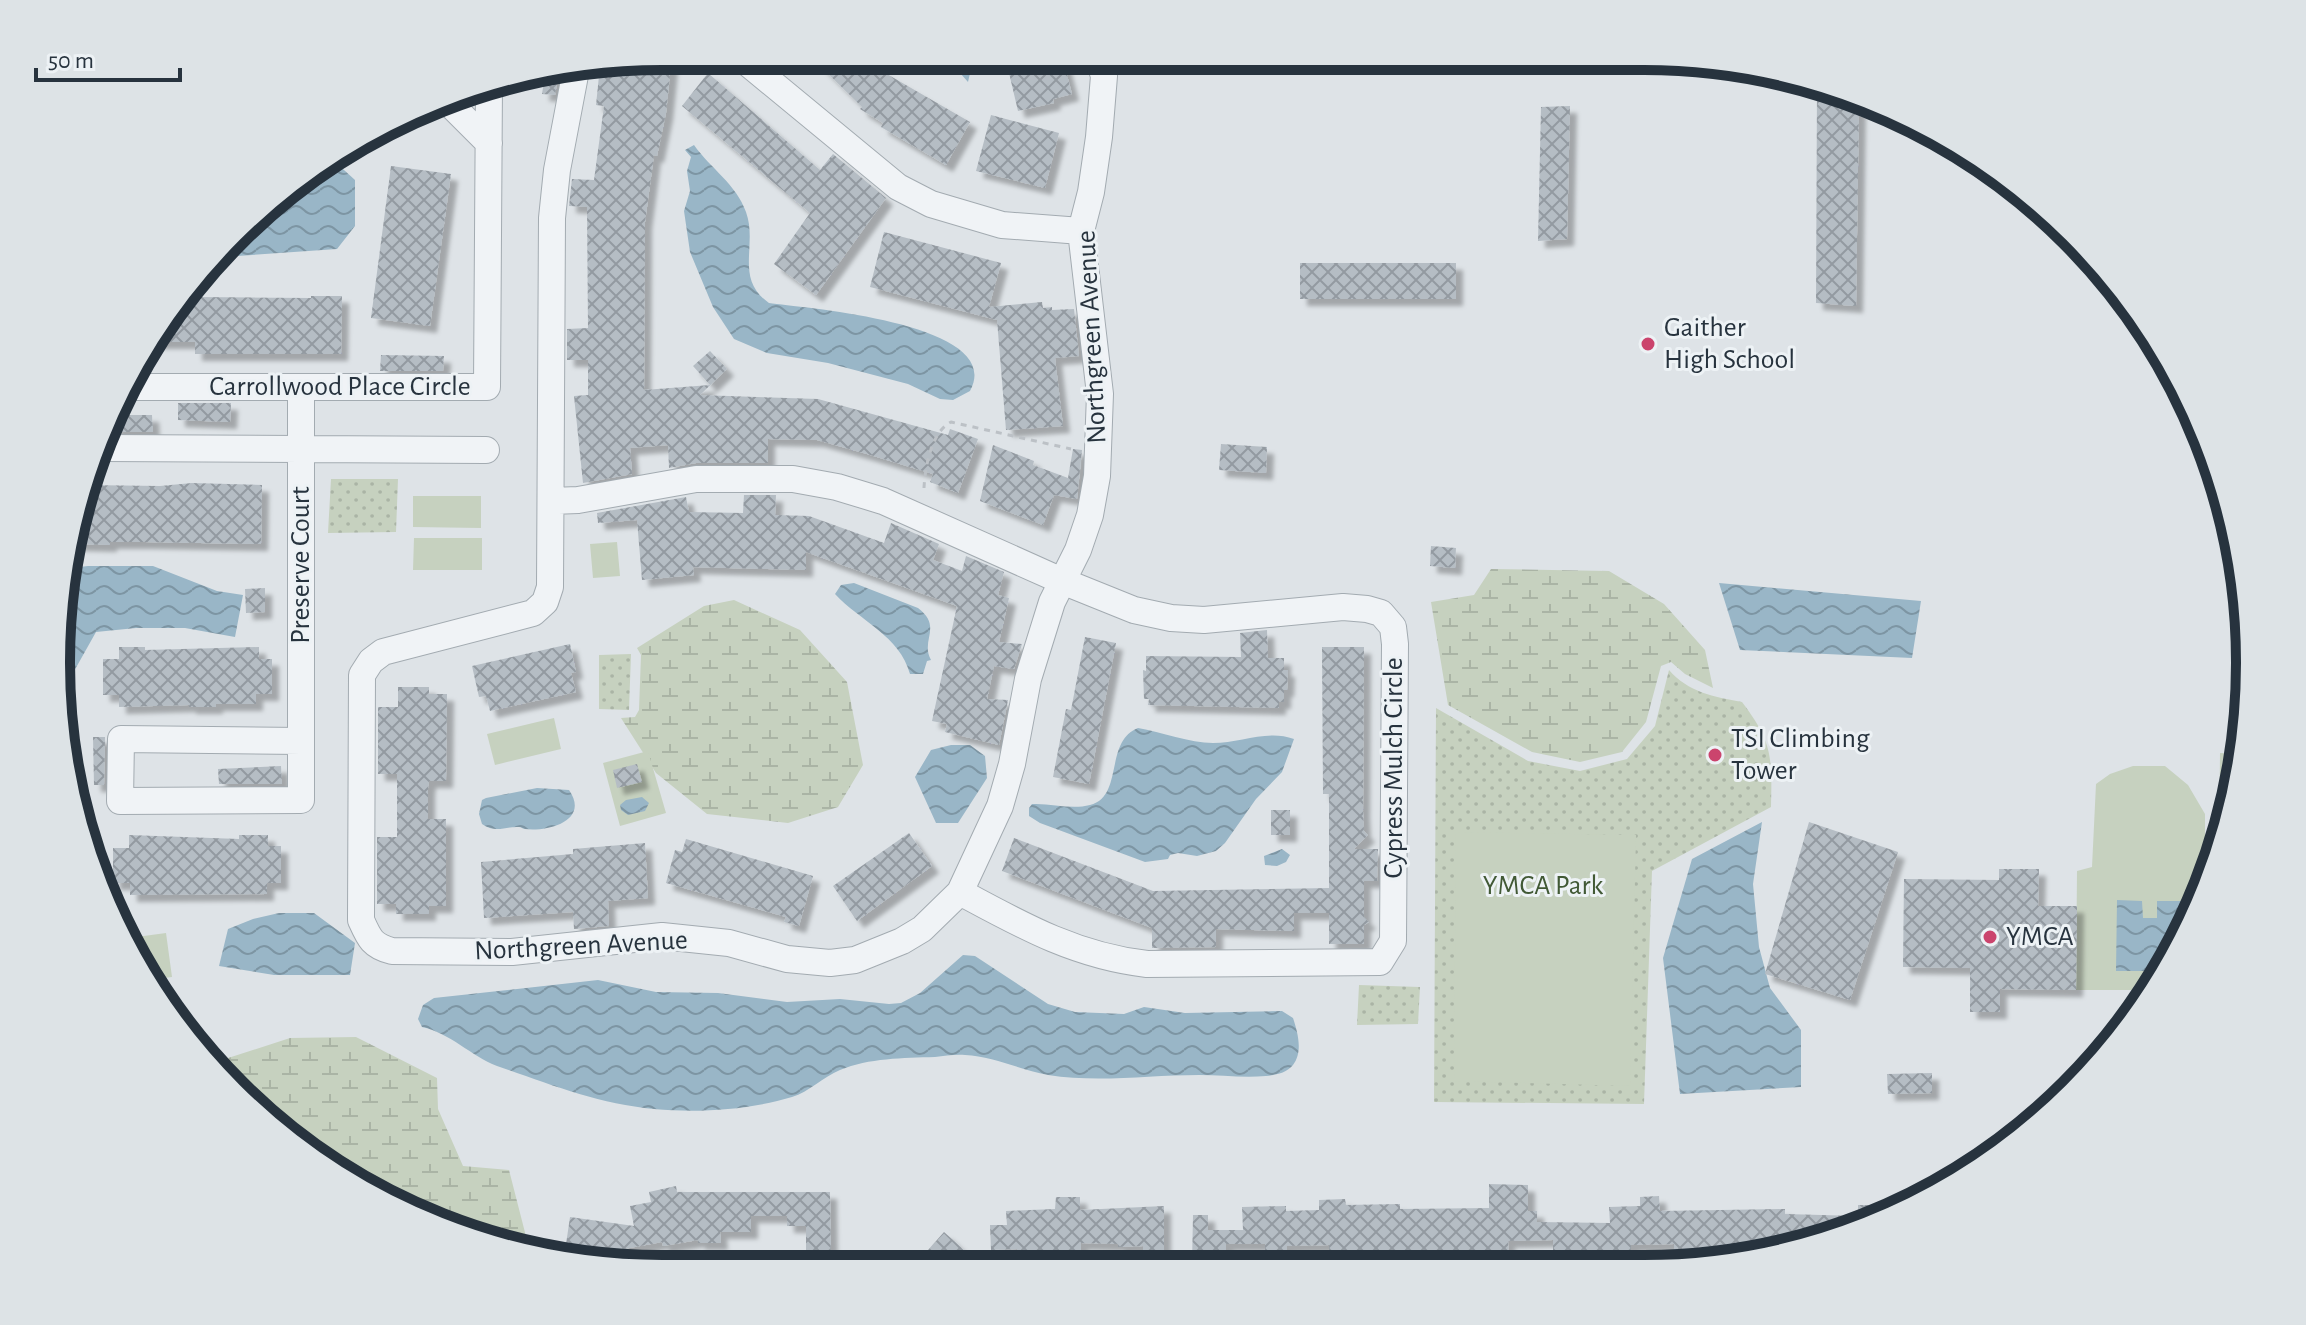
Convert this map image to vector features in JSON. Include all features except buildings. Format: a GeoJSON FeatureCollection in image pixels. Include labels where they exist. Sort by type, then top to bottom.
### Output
{"type":"FeatureCollection","features":[{"type":"Feature","properties":{"kind":"street"},"geometry":{"type":"LineString","coordinates":[[755,70],[898,187],[931,204],[1002,225],[1081,231]]}},
{"type":"Feature","properties":{"kind":"street","name":"Northgreen Avenue"},"geometry":{"type":"LineString","coordinates":[[575,77],[557,170],[552,218],[552,501],[550,587],[545,602],[533,613],[383,652],[371,661],[362,675],[361,920],[369,939],[377,947],[392,951],[512,952],[662,936],[729,943],[787,959],[830,963],[855,960],[902,941],[922,929],[960,892],[1000,806],[1012,764],[1028,679],[1052,602],[1078,550],[1090,515],[1100,437],[1100,394],[1081,231],[1091,192],[1099,137],[1102,70]]}},
{"type":"Feature","properties":{"kind":"street","name":"Carrollwood Place Circle"},"geometry":{"type":"LineString","coordinates":[[138,387],[487,387],[489,96]]}},
{"type":"Feature","properties":{"kind":"street"},"geometry":{"type":"LineString","coordinates":[[454,108],[489,143]]}},
{"type":"Feature","properties":{"kind":"street","name":"Preserve Court"},"geometry":{"type":"LineString","coordinates":[[301,388],[301,449],[301,741],[301,800],[120,801],[121,739],[301,741]]}},
{"type":"Feature","properties":{"kind":"street"},"geometry":{"type":"LineString","coordinates":[[110,448],[486,450]]}},
{"type":"Feature","properties":{"kind":"street","name":"Cypress Mulch Circle"},"geometry":{"type":"LineString","coordinates":[[552,501],[578,500],[696,479],[793,479],[837,487],[883,501],[1134,610],[1171,618],[1204,620],[1343,607],[1381,613],[1393,627],[1393,941],[1380,962],[1147,964],[1122,961],[1041,936],[960,892]]}},
{"type":"Feature","properties":{"kind":"path"},"geometry":{"type":"LineString","coordinates":[[924,488],[926,465],[937,437],[942,428],[951,422],[1071,449]]}},
{"type":"Feature","properties":{"kind":"green space"},"geometry":{"type":"Polygon","coordinates":[[[331,479],[398,479],[396,532],[328,533],[331,479]]]}},
{"type":"Feature","properties":{"kind":"green space"},"geometry":{"type":"Polygon","coordinates":[[[413,496],[481,496],[481,528],[413,527],[413,496]]]}},
{"type":"Feature","properties":{"kind":"green space"},"geometry":{"type":"Polygon","coordinates":[[[414,538],[482,538],[482,570],[413,570],[414,538]]]}},
{"type":"Feature","properties":{"kind":"green space"},"geometry":{"type":"Polygon","coordinates":[[[617,542],[620,576],[593,578],[590,544],[617,542]]]}},
{"type":"Feature","properties":{"kind":"green space"},"geometry":{"type":"Polygon","coordinates":[[[1491,569],[1609,571],[1664,604],[1705,650],[1713,688],[1685,674],[1671,662],[1661,666],[1646,722],[1622,752],[1580,762],[1532,752],[1448,705],[1431,602],[1474,595],[1491,569]]]}},
{"type":"Feature","properties":{"kind":"green space"},"geometry":{"type":"Polygon","coordinates":[[[734,600],[800,630],[847,682],[863,765],[838,807],[788,823],[707,814],[656,773],[621,718],[635,717],[639,710],[641,655],[637,648],[704,606],[734,600]]]}},
{"type":"Feature","properties":{"kind":"green space"},"geometry":{"type":"Polygon","coordinates":[[[631,654],[629,710],[599,709],[599,655],[631,654]]]}},
{"type":"Feature","properties":{"kind":"green space","name":"YMCA Park"},"geometry":{"type":"Polygon","coordinates":[[[1669,670],[1693,688],[1742,702],[1765,740],[1770,763],[1771,807],[1652,871],[1644,1104],[1434,1102],[1436,708],[1528,761],[1580,771],[1627,759],[1655,726],[1669,670]]]}},
{"type":"Feature","properties":{"kind":"green space"},"geometry":{"type":"Polygon","coordinates":[[[554,718],[561,749],[495,765],[487,734],[554,718]]]}},
{"type":"Feature","properties":{"kind":"green space"},"geometry":{"type":"Polygon","coordinates":[[[648,751],[666,813],[620,826],[603,763],[648,751]]]}},
{"type":"Feature","properties":{"kind":"green space"},"geometry":{"type":"Polygon","coordinates":[[[2220,753],[2229,753],[2225,778],[2219,801],[2220,753]]]}},
{"type":"Feature","properties":{"kind":"green space"},"geometry":{"type":"Polygon","coordinates":[[[2133,766],[2165,766],[2188,785],[2205,814],[2205,853],[2175,925],[2137,990],[2076,990],[2077,871],[2092,867],[2096,784],[2110,774],[2133,766]]]}},
{"type":"Feature","properties":{"kind":"green space"},"geometry":{"type":"Polygon","coordinates":[[[1456,832],[1636,835],[1630,1086],[1454,1081],[1456,832]]]}},
{"type":"Feature","properties":{"kind":"green space"},"geometry":{"type":"Polygon","coordinates":[[[166,933],[172,977],[161,978],[137,937],[166,933]]]}},
{"type":"Feature","properties":{"kind":"green space"},"geometry":{"type":"Polygon","coordinates":[[[1359,985],[1420,987],[1418,1024],[1357,1025],[1359,985]]]}},
{"type":"Feature","properties":{"kind":"green space"},"geometry":{"type":"Polygon","coordinates":[[[356,1037],[437,1078],[438,1109],[463,1166],[509,1170],[527,1239],[436,1210],[366,1176],[302,1133],[224,1060],[290,1038],[356,1037]]]}},
{"type":"Feature","properties":{"kind":"water"},"geometry":{"type":"Polygon","coordinates":[[[957,70],[971,70],[968,82],[957,70]]]}},
{"type":"Feature","properties":{"kind":"water"},"geometry":{"type":"Polygon","coordinates":[[[694,145],[742,202],[749,224],[750,272],[758,294],[769,303],[858,315],[897,323],[932,335],[959,349],[973,368],[970,391],[953,400],[940,399],[908,384],[828,363],[767,353],[734,339],[713,307],[690,252],[684,211],[690,191],[687,171],[691,157],[685,150],[694,145]]]}},
{"type":"Feature","properties":{"kind":"water"},"geometry":{"type":"Polygon","coordinates":[[[339,166],[355,180],[355,226],[337,249],[232,256],[272,217],[339,166]]]}},
{"type":"Feature","properties":{"kind":"water"},"geometry":{"type":"Polygon","coordinates":[[[153,566],[217,591],[243,595],[235,637],[185,628],[96,632],[71,682],[71,624],[78,567],[153,566]]]}},
{"type":"Feature","properties":{"kind":"water"},"geometry":{"type":"Polygon","coordinates":[[[854,583],[918,608],[925,615],[930,628],[928,653],[931,660],[927,661],[923,674],[910,674],[898,649],[835,594],[841,585],[854,583]]]}},
{"type":"Feature","properties":{"kind":"water"},"geometry":{"type":"Polygon","coordinates":[[[1719,583],[1921,601],[1912,658],[1740,650],[1719,583]]]}},
{"type":"Feature","properties":{"kind":"water"},"geometry":{"type":"Polygon","coordinates":[[[1138,728],[1204,743],[1274,735],[1294,739],[1282,772],[1256,799],[1216,851],[1197,856],[1178,853],[1170,855],[1168,859],[1145,862],[1040,823],[1029,816],[1032,804],[1076,807],[1100,800],[1111,781],[1121,744],[1138,728]]]}},
{"type":"Feature","properties":{"kind":"water"},"geometry":{"type":"Polygon","coordinates":[[[951,745],[970,745],[985,756],[987,778],[958,823],[936,823],[915,777],[931,750],[951,745]]]}},
{"type":"Feature","properties":{"kind":"water"},"geometry":{"type":"Polygon","coordinates":[[[537,788],[569,790],[574,800],[571,816],[555,826],[535,829],[496,829],[482,824],[479,814],[482,800],[537,788]]]}},
{"type":"Feature","properties":{"kind":"water"},"geometry":{"type":"Polygon","coordinates":[[[642,797],[649,803],[645,811],[628,815],[621,810],[620,805],[626,800],[642,797]]]}},
{"type":"Feature","properties":{"kind":"water"},"geometry":{"type":"Polygon","coordinates":[[[1762,822],[1753,884],[1759,947],[1770,988],[1801,1030],[1801,1087],[1680,1094],[1663,958],[1692,859],[1762,822]]]}},
{"type":"Feature","properties":{"kind":"water"},"geometry":{"type":"Polygon","coordinates":[[[1282,849],[1290,855],[1286,862],[1277,866],[1265,865],[1264,856],[1282,849]]]}},
{"type":"Feature","properties":{"kind":"water"},"geometry":{"type":"Polygon","coordinates":[[[2117,900],[2142,901],[2143,918],[2157,918],[2157,901],[2183,901],[2175,925],[2149,971],[2116,971],[2117,900]]]}},
{"type":"Feature","properties":{"kind":"water"},"geometry":{"type":"Polygon","coordinates":[[[279,913],[314,913],[355,943],[350,975],[274,975],[219,966],[228,929],[279,913]]]}},
{"type":"Feature","properties":{"kind":"water"},"geometry":{"type":"Polygon","coordinates":[[[963,955],[975,956],[1048,1004],[1075,1012],[1124,1014],[1144,1007],[1185,1013],[1282,1011],[1293,1018],[1298,1036],[1298,1054],[1290,1068],[1269,1076],[1180,1075],[1105,1079],[1048,1075],[965,1055],[886,1059],[840,1070],[798,1095],[776,1101],[724,1109],[671,1110],[593,1098],[497,1066],[442,1034],[422,1027],[418,1019],[423,1005],[434,998],[598,980],[656,992],[718,993],[787,1002],[840,999],[901,1003],[920,993],[963,955]]]}},
{"type":"Feature","properties":{"kind":"place","name":"Gaither High School"},"geometry":{"type":"Point","coordinates":[1648,344]}},
{"type":"Feature","properties":{"kind":"place","name":"TSI Climbing Tower"},"geometry":{"type":"Point","coordinates":[1715,755]}},
{"type":"Feature","properties":{"kind":"place","name":"YMCA"},"geometry":{"type":"Point","coordinates":[1990,937]}}]}
